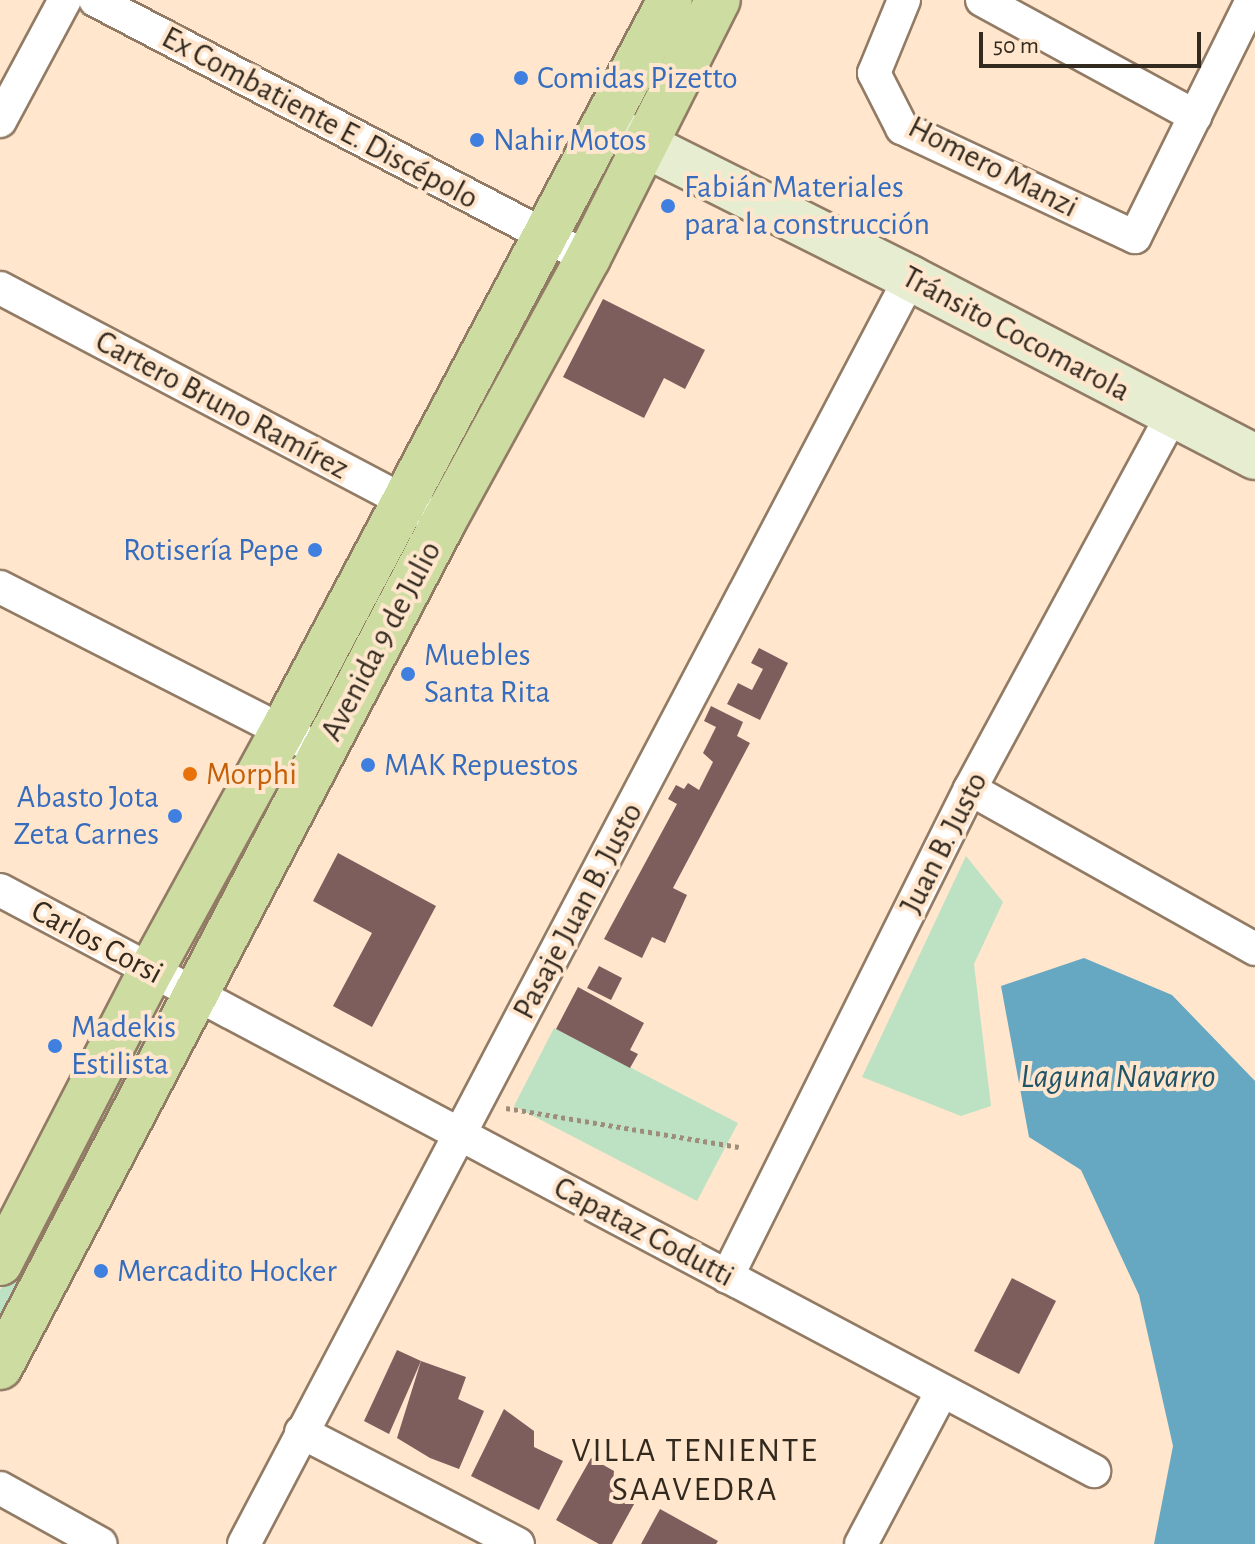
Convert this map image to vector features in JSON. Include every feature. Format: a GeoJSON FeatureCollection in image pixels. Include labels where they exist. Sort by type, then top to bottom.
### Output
{"type":"FeatureCollection","features":[{"type":"Feature","properties":{"kind":"main road","name":"Avenida 9 de Julio"},"geometry":{"type":"LineString","coordinates":[[0,1263],[152,969],[282,732],[670,0]]}},
{"type":"Feature","properties":{"kind":"main road","name":"Avenida 9 de Julio"},"geometry":{"type":"LineString","coordinates":[[0,1367],[193,994],[444,521],[588,258],[718,0]]}},
{"type":"Feature","properties":{"kind":"street"},"geometry":{"type":"LineString","coordinates":[[0,121],[65,0]]}},
{"type":"Feature","properties":{"kind":"street","name":"Ex Combatiente E. Discépolo"},"geometry":{"type":"LineString","coordinates":[[95,0],[588,258]]}},
{"type":"Feature","properties":{"kind":"street","name":"Homero Manzi"},"geometry":{"type":"LineString","coordinates":[[904,0],[874,73],[902,128],[1135,237],[1195,116]]}},
{"type":"Feature","properties":{"kind":"street"},"geometry":{"type":"LineString","coordinates":[[982,0],[1195,116],[1252,0]]}},
{"type":"Feature","properties":{"kind":"street","name":"Tránsito Cocomarola"},"geometry":{"type":"LineString","coordinates":[[605,125],[910,278],[1255,457]]}},
{"type":"Feature","properties":{"kind":"street","name":"Pasaje Juan B. Justo"},"geometry":{"type":"LineString","coordinates":[[244,1544],[910,278]]}},
{"type":"Feature","properties":{"kind":"street","name":"Cartero Bruno Ramírez"},"geometry":{"type":"LineString","coordinates":[[0,288],[444,521]]}},
{"type":"Feature","properties":{"kind":"street","name":"Juan B. Justo"},"geometry":{"type":"LineString","coordinates":[[727,1277],[970,789],[1172,416]]}},
{"type":"Feature","properties":{"kind":"street"},"geometry":{"type":"LineString","coordinates":[[0,587],[323,751]]}},
{"type":"Feature","properties":{"kind":"street"},"geometry":{"type":"LineString","coordinates":[[970,789],[1255,949]]}},
{"type":"Feature","properties":{"kind":"street","name":"Carlos Corsi"},"geometry":{"type":"LineString","coordinates":[[0,890],[152,969],[193,994]]}},
{"type":"Feature","properties":{"kind":"street","name":"Capataz Codutti"},"geometry":{"type":"LineString","coordinates":[[193,994],[1094,1471]]}},
{"type":"Feature","properties":{"kind":"street"},"geometry":{"type":"LineString","coordinates":[[861,1544],[942,1391]]}},
{"type":"Feature","properties":{"kind":"street"},"geometry":{"type":"LineString","coordinates":[[301,1432],[518,1544]]}},
{"type":"Feature","properties":{"kind":"street"},"geometry":{"type":"LineString","coordinates":[[0,1488],[101,1544]]}},
{"type":"Feature","properties":{"kind":"path"},"geometry":{"type":"LineString","coordinates":[[478,1103],[739,1147]]}},
{"type":"Feature","properties":{"kind":"green space"},"geometry":{"type":"Polygon","coordinates":[[[277,763],[294,772],[209,933],[192,924],[277,763]]]}},
{"type":"Feature","properties":{"kind":"green space"},"geometry":{"type":"Polygon","coordinates":[[[966,856],[1003,902],[974,964],[991,1106],[961,1116],[862,1077],[966,856]]]}},
{"type":"Feature","properties":{"kind":"green space"},"geometry":{"type":"Polygon","coordinates":[[[143,1018],[160,1028],[0,1332],[0,1290],[143,1018]]]}},
{"type":"Feature","properties":{"kind":"green space"},"geometry":{"type":"Polygon","coordinates":[[[554,1028],[738,1123],[697,1201],[514,1106],[554,1028]]]}},
{"type":"Feature","properties":{"kind":"water","name":"Laguna Navarro"},"geometry":{"type":"Polygon","coordinates":[[[1084,958],[1172,995],[1255,1081],[1255,1544],[1154,1544],[1173,1446],[1139,1295],[1081,1170],[1029,1137],[1001,986],[1084,958]]]}},
{"type":"Feature","properties":{"kind":"building"},"geometry":{"type":"Polygon","coordinates":[[[603,299],[705,350],[685,389],[664,378],[644,418],[563,377],[603,299]]]}},
{"type":"Feature","properties":{"kind":"building"},"geometry":{"type":"Polygon","coordinates":[[[759,648],[788,663],[760,720],[727,704],[738,683],[752,690],[763,669],[751,663],[759,648]]]}},
{"type":"Feature","properties":{"kind":"building"},"geometry":{"type":"Polygon","coordinates":[[[711,706],[743,722],[737,736],[750,743],[673,888],[687,895],[665,943],[652,937],[642,958],[604,939],[677,804],[668,799],[676,785],[684,789],[688,783],[699,790],[713,762],[703,753],[716,727],[704,721],[711,706]]]}},
{"type":"Feature","properties":{"kind":"building"},"geometry":{"type":"Polygon","coordinates":[[[338,853],[436,906],[372,1027],[333,1006],[372,933],[313,901],[338,853]]]}},
{"type":"Feature","properties":{"kind":"building"},"geometry":{"type":"Polygon","coordinates":[[[599,966],[622,978],[611,1000],[587,988],[599,966]]]}},
{"type":"Feature","properties":{"kind":"building"},"geometry":{"type":"Polygon","coordinates":[[[578,987],[644,1023],[630,1050],[638,1054],[630,1068],[556,1029],[578,987]]]}},
{"type":"Feature","properties":{"kind":"building"},"geometry":{"type":"Polygon","coordinates":[[[1012,1278],[1056,1301],[1019,1374],[974,1351],[1012,1278]]]}},
{"type":"Feature","properties":{"kind":"building"},"geometry":{"type":"Polygon","coordinates":[[[397,1350],[421,1361],[389,1434],[364,1421],[397,1350]]]}},
{"type":"Feature","properties":{"kind":"building"},"geometry":{"type":"Polygon","coordinates":[[[421,1361],[466,1377],[458,1399],[484,1411],[459,1469],[430,1458],[397,1438],[421,1361]]]}},
{"type":"Feature","properties":{"kind":"building"},"geometry":{"type":"Polygon","coordinates":[[[504,1409],[534,1431],[534,1447],[563,1461],[539,1510],[471,1476],[504,1409]]]}},
{"type":"Feature","properties":{"kind":"building"},"geometry":{"type":"Polygon","coordinates":[[[591,1458],[614,1471],[613,1482],[638,1497],[612,1544],[599,1544],[556,1520],[591,1458]]]}},
{"type":"Feature","properties":{"kind":"building"},"geometry":{"type":"Polygon","coordinates":[[[660,1509],[718,1541],[716,1544],[641,1544],[660,1509]]]}},
{"type":"Feature","properties":{"kind":"place","name":"Comidas Pizetto"},"geometry":{"type":"Point","coordinates":[521,78]}},
{"type":"Feature","properties":{"kind":"place","name":"Nahir Motos"},"geometry":{"type":"Point","coordinates":[477,140]}},
{"type":"Feature","properties":{"kind":"place","name":"Fabián Materiales para la construcción"},"geometry":{"type":"Point","coordinates":[668,206]}},
{"type":"Feature","properties":{"kind":"place","name":"Rotisería Pepe"},"geometry":{"type":"Point","coordinates":[315,550]}},
{"type":"Feature","properties":{"kind":"place","name":"Muebles Santa Rita"},"geometry":{"type":"Point","coordinates":[408,674]}},
{"type":"Feature","properties":{"kind":"place","name":"MAK Repuestos"},"geometry":{"type":"Point","coordinates":[368,765]}},
{"type":"Feature","properties":{"kind":"place","name":"Morphi"},"geometry":{"type":"Point","coordinates":[190,774]}},
{"type":"Feature","properties":{"kind":"place","name":"Abasto Jota Zeta Carnes"},"geometry":{"type":"Point","coordinates":[175,816]}},
{"type":"Feature","properties":{"kind":"place","name":"Madekis Estilista"},"geometry":{"type":"Point","coordinates":[55,1046]}},
{"type":"Feature","properties":{"kind":"place","name":"Mercadito Hocker"},"geometry":{"type":"Point","coordinates":[101,1271]}},
{"type":"Feature","properties":{"kind":"district","name":"VILLA TENIENTE SAAVEDRA"},"geometry":{"type":"Point","coordinates":[695,1470]}}]}
